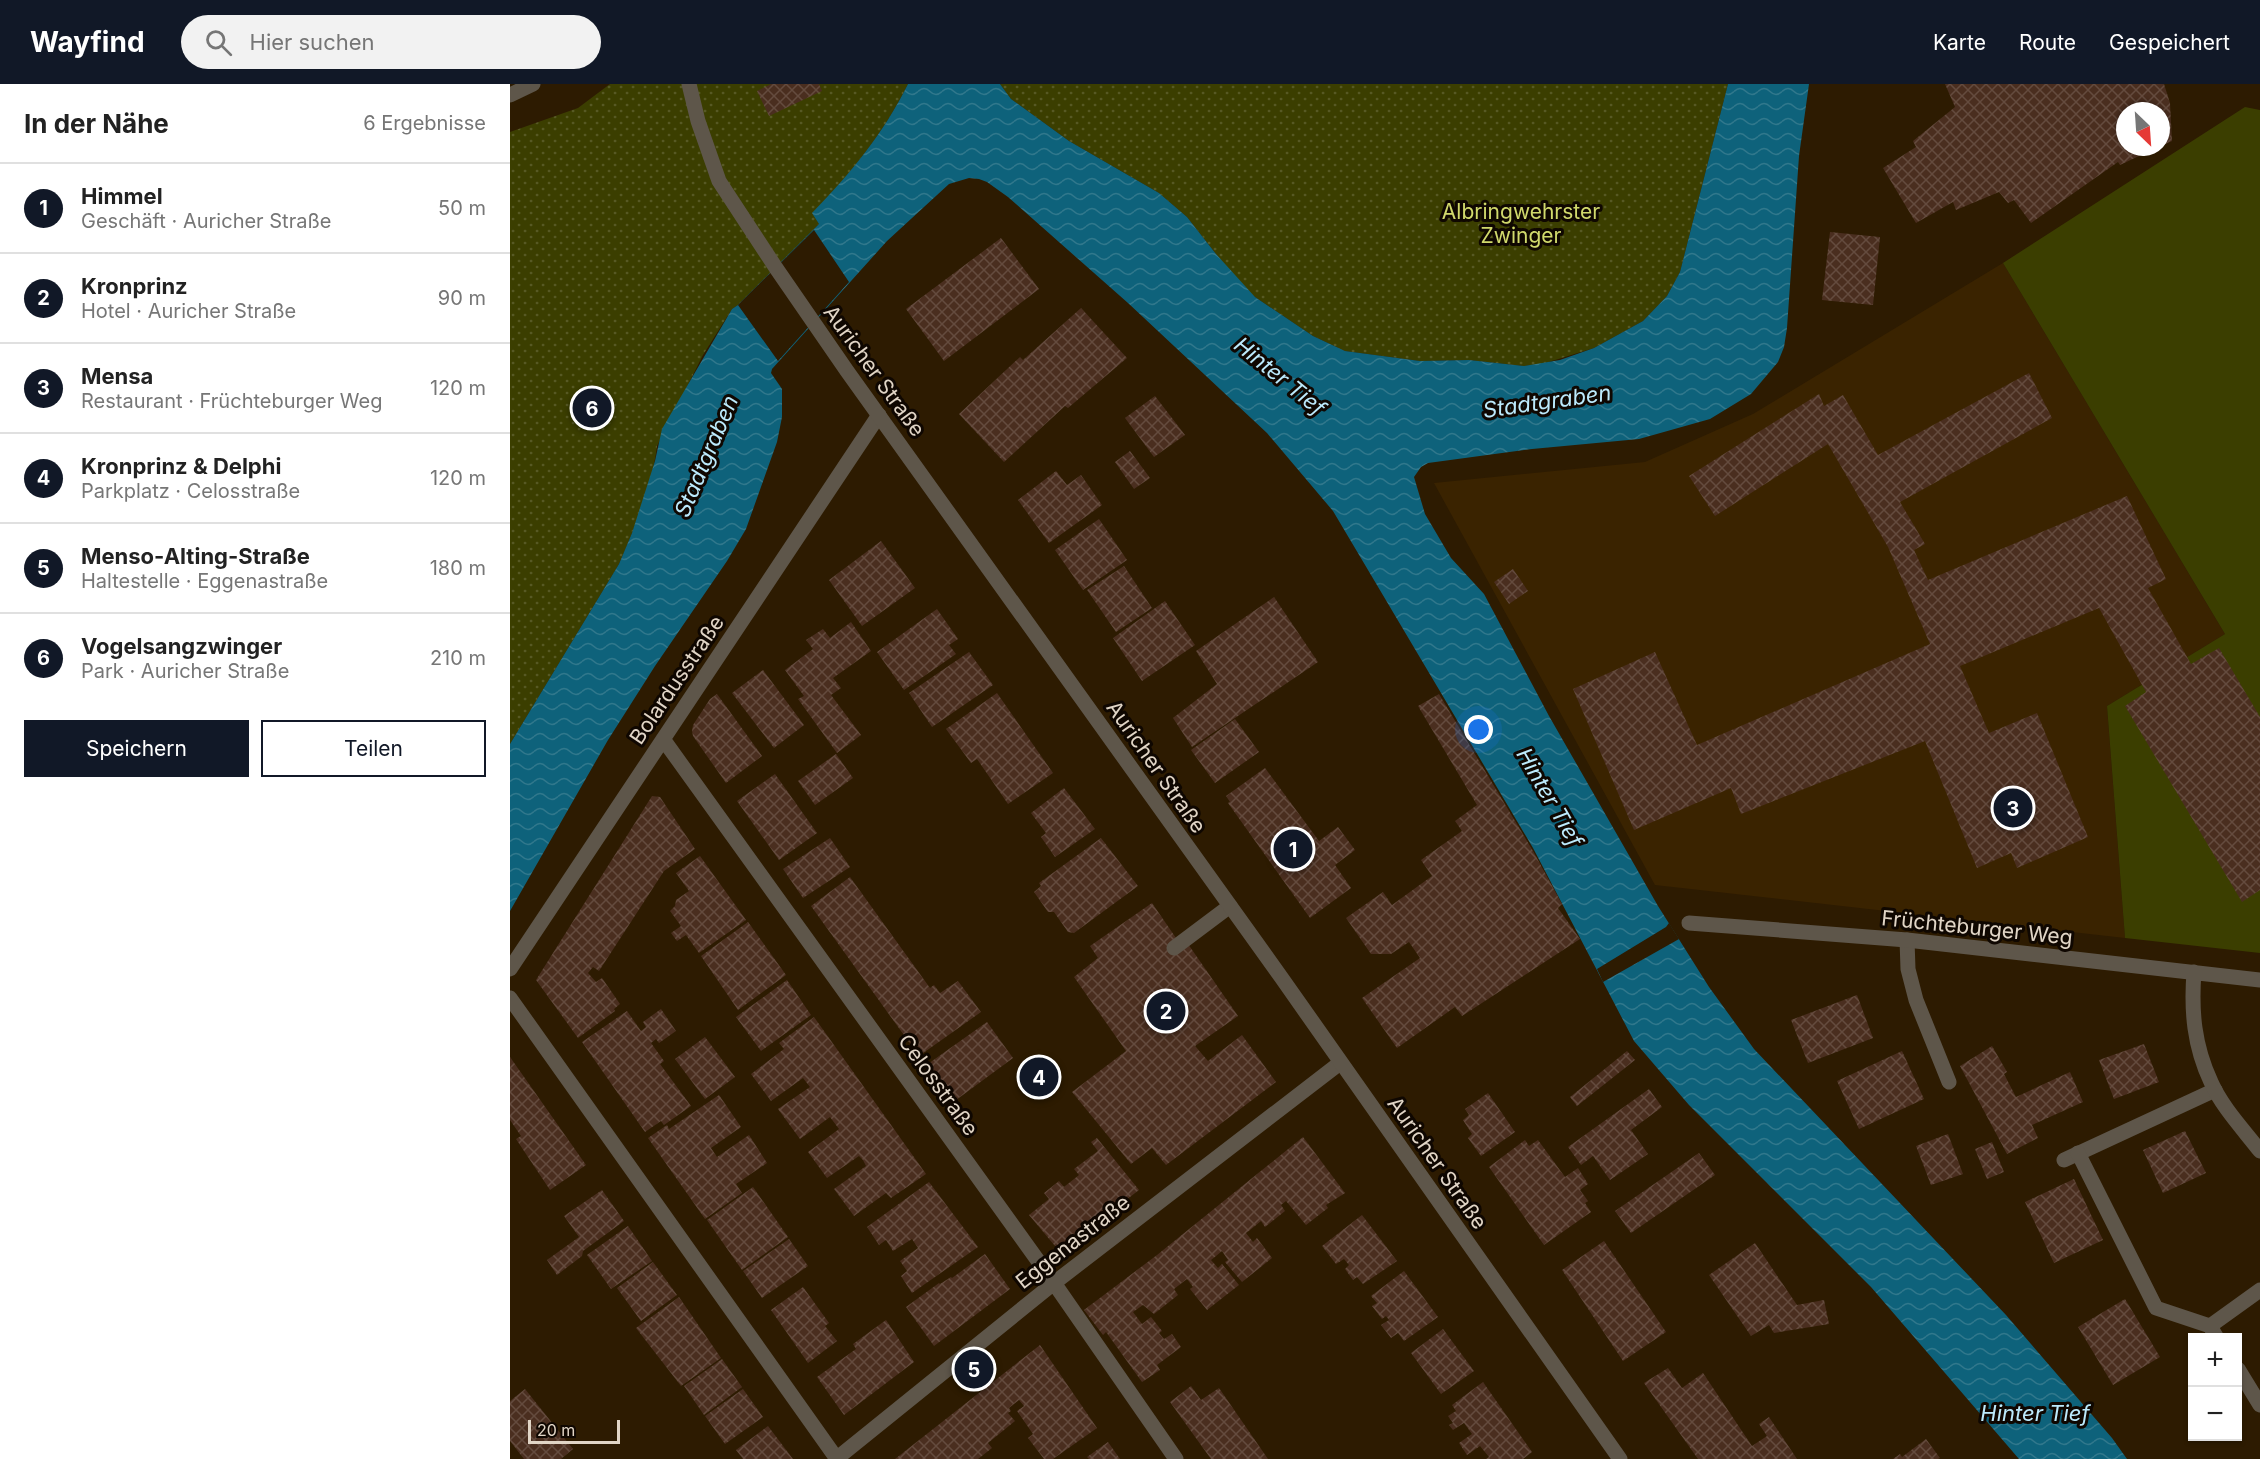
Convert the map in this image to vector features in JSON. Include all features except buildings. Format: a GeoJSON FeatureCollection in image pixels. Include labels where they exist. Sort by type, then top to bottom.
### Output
{"type":"FeatureCollection","features":[{"type":"Feature","properties":{"kind":"street"},"geometry":{"type":"LineString","coordinates":[[510,94],[533,84]]}},
{"type":"Feature","properties":{"kind":"street","name":"Auricher Straße"},"geometry":{"type":"LineString","coordinates":[[689,84],[698,121],[719,181],[776,268],[1620,1459]]}},
{"type":"Feature","properties":{"kind":"street","name":"Bolardusstraße"},"geometry":{"type":"LineString","coordinates":[[510,969],[879,415]]}},
{"type":"Feature","properties":{"kind":"street","name":"Celosstraße"},"geometry":{"type":"LineString","coordinates":[[663,739],[1054,1283],[1176,1459]]}},
{"type":"Feature","properties":{"kind":"street"},"geometry":{"type":"LineString","coordinates":[[1174,948],[1230,906]]}},
{"type":"Feature","properties":{"kind":"street","name":"Früchteburger Weg"},"geometry":{"type":"LineString","coordinates":[[1689,923],[1792,929],[1907,940],[2260,980]]}},
{"type":"Feature","properties":{"kind":"street"},"geometry":{"type":"LineString","coordinates":[[1907,940],[1908,969],[1916,1000],[1949,1082]]}},
{"type":"Feature","properties":{"kind":"street"},"geometry":{"type":"LineString","coordinates":[[2194,972],[2192,1005],[2201,1056],[2215,1090],[2260,1151]]}},
{"type":"Feature","properties":{"kind":"street"},"geometry":{"type":"LineString","coordinates":[[510,998],[837,1459]]}},
{"type":"Feature","properties":{"kind":"street","name":"Eggenastraße"},"geometry":{"type":"LineString","coordinates":[[837,1459],[1054,1283],[1340,1063]]}},
{"type":"Feature","properties":{"kind":"street"},"geometry":{"type":"LineString","coordinates":[[2215,1090],[2071,1157],[2156,1308],[2214,1332],[2260,1290]]}},
{"type":"Feature","properties":{"kind":"street"},"geometry":{"type":"LineString","coordinates":[[2242,1376],[2260,1405]]}},
{"type":"Feature","properties":{"kind":"shaded area"},"geometry":{"type":"Polygon","coordinates":[[[2003,263],[2225,634],[2107,706],[2125,938],[1655,885],[1434,483],[1645,462],[1753,414],[2003,263]]]}},
{"type":"Feature","properties":{"kind":"green space"},"geometry":{"type":"Polygon","coordinates":[[[610,84],[908,84],[888,120],[865,152],[813,213],[819,224],[732,309],[703,355],[657,446],[647,491],[619,564],[510,744],[510,132],[578,108],[610,84]]]}},
{"type":"Feature","properties":{"kind":"green space","name":"Albringwehrster Zwinger"},"geometry":{"type":"Polygon","coordinates":[[[1000,84],[1728,84],[1680,272],[1667,296],[1643,321],[1594,348],[1542,364],[1524,366],[1469,360],[1420,361],[1345,351],[1313,336],[1244,288],[1187,217],[1159,193],[1069,141],[1011,99],[1000,84]]]}},
{"type":"Feature","properties":{"kind":"green space"},"geometry":{"type":"Polygon","coordinates":[[[2245,107],[2260,110],[2260,953],[2125,938],[2107,706],[2225,634],[2003,263],[2245,107]]]}},
{"type":"Feature","properties":{"kind":"water"},"geometry":{"type":"Polygon","coordinates":[[[908,84],[1000,84],[1011,99],[1069,141],[1159,193],[1187,217],[1216,254],[1255,297],[1313,336],[1345,351],[1420,361],[1469,360],[1524,366],[1560,360],[1594,348],[1643,321],[1667,296],[1680,272],[1728,84],[1809,84],[1799,156],[1784,347],[1778,362],[1751,394],[1710,419],[1639,439],[1532,449],[1428,463],[1421,467],[1414,477],[1425,514],[1451,558],[1484,594],[1549,716],[1658,906],[1709,987],[1754,1049],[2006,1315],[2112,1438],[2127,1459],[2019,1459],[1871,1287],[1689,1105],[1634,1041],[1533,848],[1333,511],[1267,433],[1128,303],[1008,197],[979,179],[969,178],[949,184],[887,241],[772,369],[771,373],[782,389],[782,417],[777,442],[746,529],[608,740],[510,911],[510,744],[619,564],[632,533],[655,461],[662,429],[732,309],[819,224],[812,213],[865,152],[888,120],[908,84]]]}},
{"type":"Feature","properties":{"kind":"pier"},"geometry":{"type":"Polygon","coordinates":[[[814,230],[849,282],[778,361],[738,305],[814,230]]]}},
{"type":"Feature","properties":{"kind":"pier"},"geometry":{"type":"Polygon","coordinates":[[[1669,923],[1679,939],[1603,982],[1597,969],[1669,923]]]}},
{"type":"Feature","properties":{"kind":"place","name":"Vogelsangzwinger"},"geometry":{"type":"Point","coordinates":[592,408]}},
{"type":"Feature","properties":{"kind":"place","name":"Mensa"},"geometry":{"type":"Point","coordinates":[2013,808]}},
{"type":"Feature","properties":{"kind":"place","name":"Himmel"},"geometry":{"type":"Point","coordinates":[1293,849]}},
{"type":"Feature","properties":{"kind":"place","name":"Kronprinz"},"geometry":{"type":"Point","coordinates":[1166,1011]}},
{"type":"Feature","properties":{"kind":"place","name":"Kronprinz & Delphi"},"geometry":{"type":"Point","coordinates":[1039,1077]}},
{"type":"Feature","properties":{"kind":"place","name":"Menso-Alting-Straße"},"geometry":{"type":"Point","coordinates":[974,1369]}},
{"type":"Feature","properties":{"kind":"water label","name":"Hinter Tief"},"geometry":{"type":"Point","coordinates":[1280,376]}},
{"type":"Feature","properties":{"kind":"water label","name":"Stadtgraben"},"geometry":{"type":"Point","coordinates":[1547,401]}},
{"type":"Feature","properties":{"kind":"water label","name":"Stadtgraben"},"geometry":{"type":"Point","coordinates":[706,456]}},
{"type":"Feature","properties":{"kind":"water label","name":"Hinter Tief"},"geometry":{"type":"Point","coordinates":[1550,797]}},
{"type":"Feature","properties":{"kind":"water label","name":"Hinter Tief"},"geometry":{"type":"Point","coordinates":[2035,1413]}}]}
